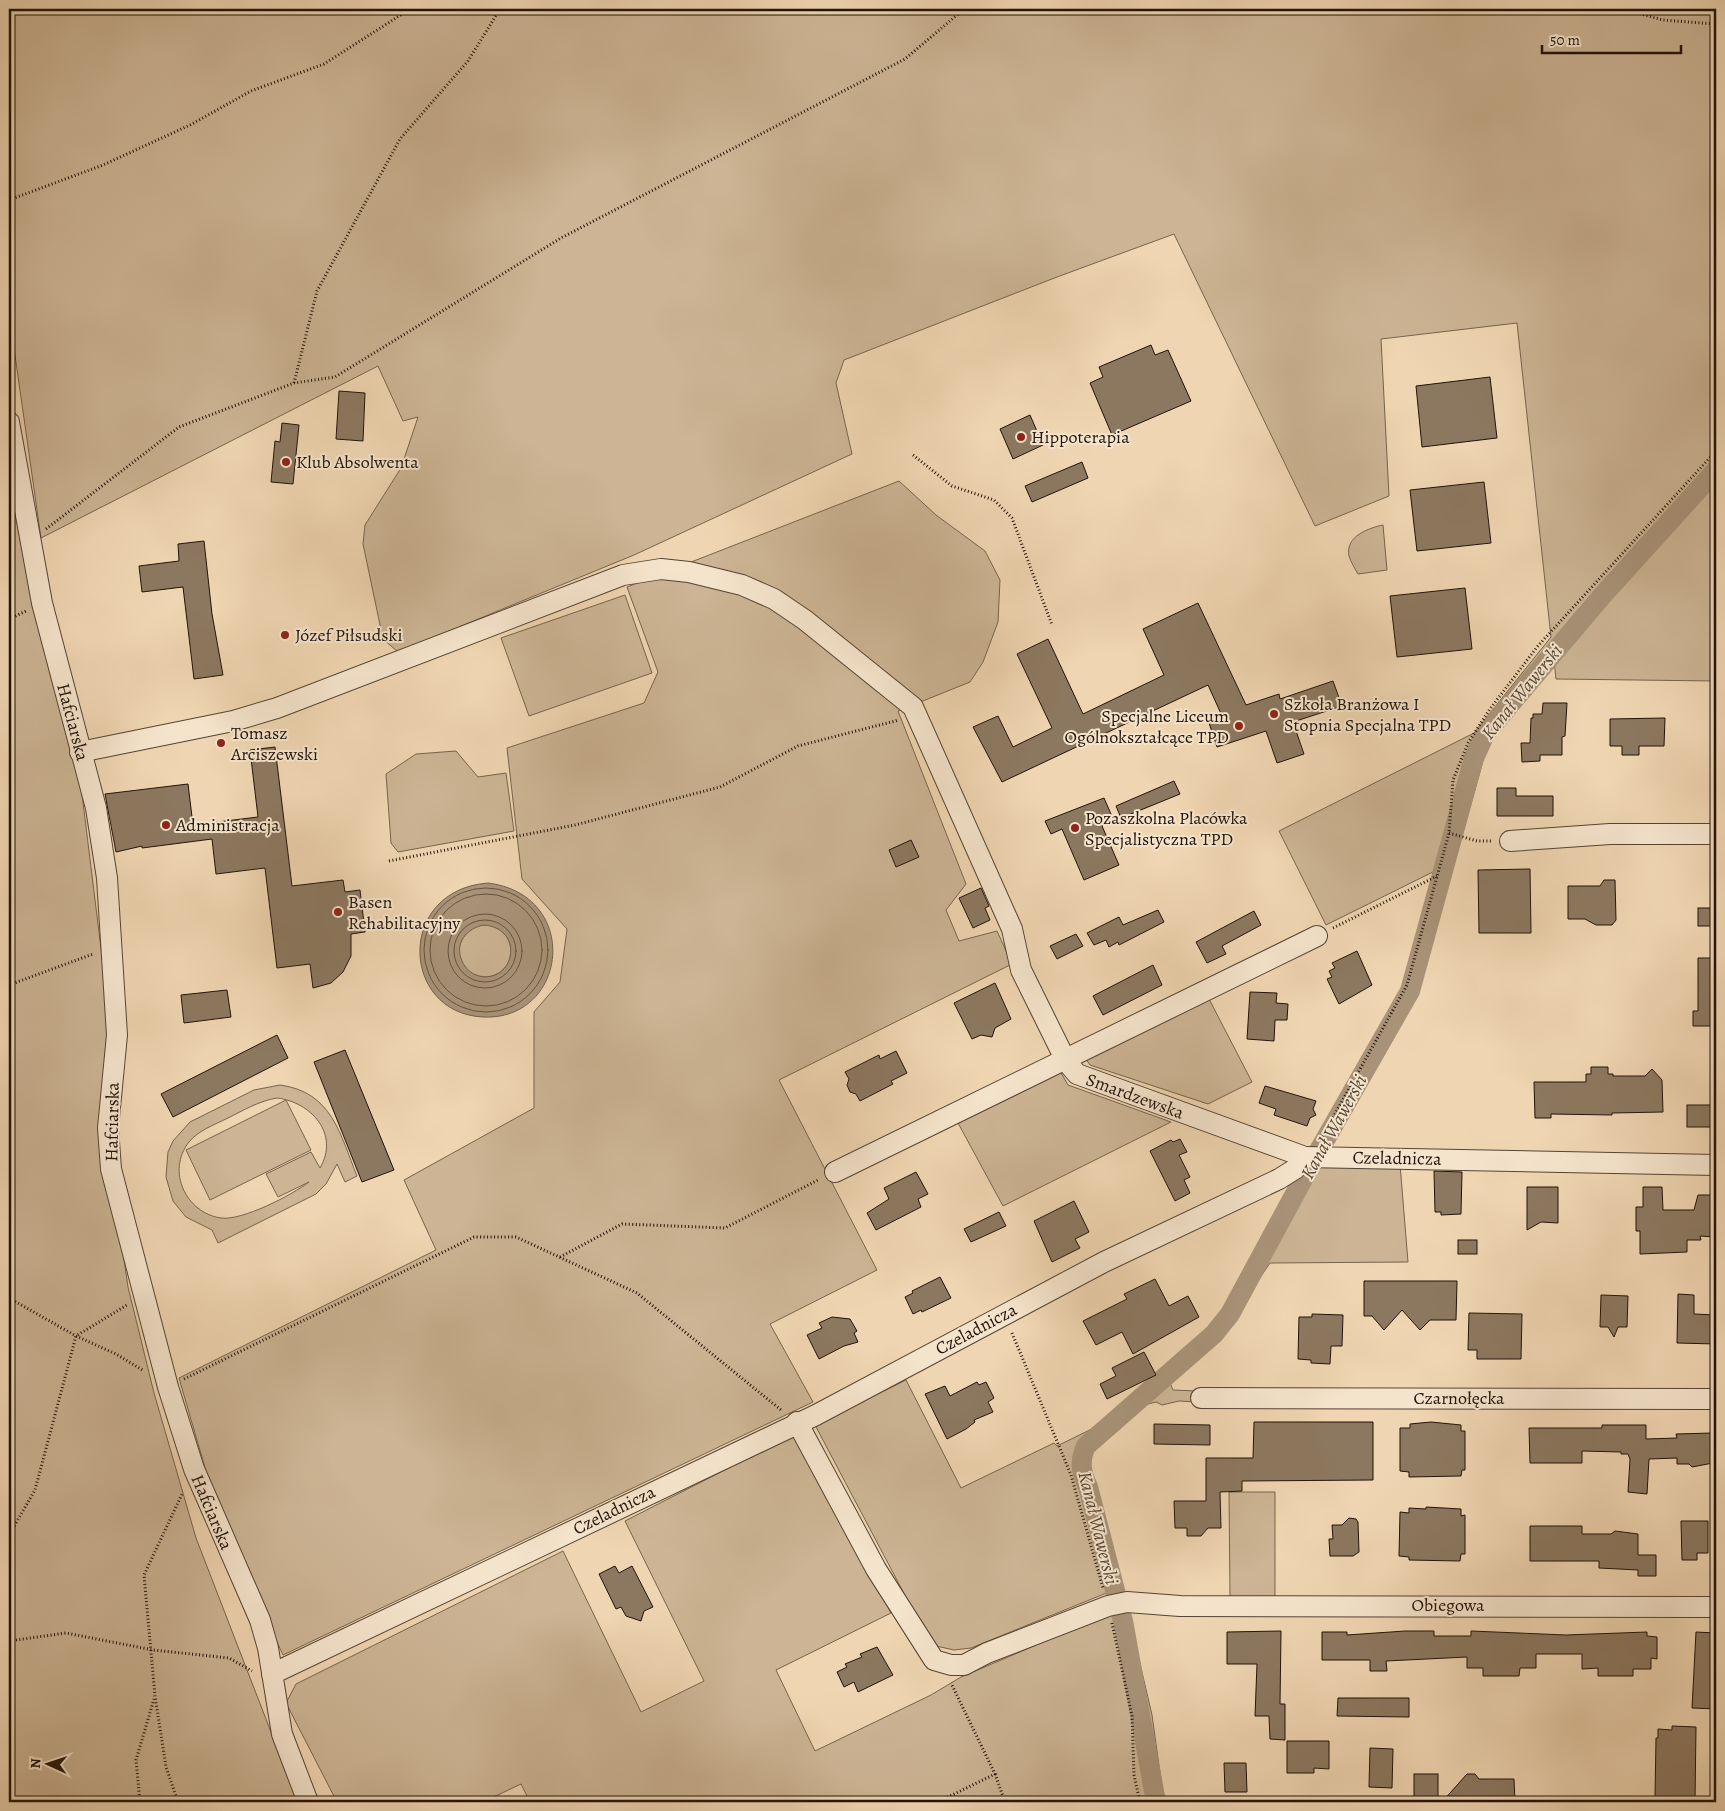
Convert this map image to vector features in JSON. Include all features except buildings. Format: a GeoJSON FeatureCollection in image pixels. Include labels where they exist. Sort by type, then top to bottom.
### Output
{"type":"FeatureCollection","features":[{"type":"Feature","properties":{"kind":"street","name":"Hafciarska"},"geometry":{"type":"LineString","coordinates":[[9,422],[42,603],[96,808],[107,878],[113,947],[117,1035],[108,1151],[115,1186],[168,1386],[194,1469],[260,1620],[272,1674],[282,1734],[308,1802]]}},
{"type":"Feature","properties":{"kind":"street","name":"Smardzewska"},"geometry":{"type":"LineString","coordinates":[[80,752],[234,721],[277,708],[624,575],[661,569],[717,577],[742,585],[774,598],[805,620],[913,707],[1012,929],[1021,970],[1066,1061],[1077,1074],[1314,1157]]}},
{"type":"Feature","properties":{"kind":"street"},"geometry":{"type":"LineString","coordinates":[[1510,841],[1610,834],[1716,834]]}},
{"type":"Feature","properties":{"kind":"street"},"geometry":{"type":"LineString","coordinates":[[834,1172],[1066,1061],[1317,936]]}},
{"type":"Feature","properties":{"kind":"street","name":"Czeladnicza"},"geometry":{"type":"LineString","coordinates":[[272,1674],[797,1422],[816,1415],[1104,1262],[1279,1179],[1314,1157],[1716,1165]]}},
{"type":"Feature","properties":{"kind":"street","name":"Czarnołęcka"},"geometry":{"type":"LineString","coordinates":[[1201,1398],[1716,1399]]}},
{"type":"Feature","properties":{"kind":"street"},"geometry":{"type":"LineString","coordinates":[[797,1422],[876,1569],[934,1660],[942,1664]]}},
{"type":"Feature","properties":{"kind":"street","name":"Obiegowa"},"geometry":{"type":"LineString","coordinates":[[942,1664],[964,1665],[987,1653],[1108,1606],[1127,1602],[1180,1606],[1716,1607]]}},
{"type":"Feature","properties":{"kind":"path"},"geometry":{"type":"LineString","coordinates":[[9,200],[103,165],[190,124],[251,91],[324,64],[410,9]]}},
{"type":"Feature","properties":{"kind":"path"},"geometry":{"type":"LineString","coordinates":[[294,383],[317,291],[400,139],[468,61],[500,9]]}},
{"type":"Feature","properties":{"kind":"path"},"geometry":{"type":"LineString","coordinates":[[30,541],[179,426],[294,383],[335,377],[561,238],[905,59],[964,9]]}},
{"type":"Feature","properties":{"kind":"path"},"geometry":{"type":"LineString","coordinates":[[1623,9],[1663,20],[1716,24]]}},
{"type":"Feature","properties":{"kind":"path"},"geometry":{"type":"LineString","coordinates":[[1314,1157],[1316,1148],[1407,985],[1451,833],[1453,780],[1468,743],[1490,709],[1537,647],[1716,450]]}},
{"type":"Feature","properties":{"kind":"path"},"geometry":{"type":"LineString","coordinates":[[913,455],[952,486],[994,500],[1012,518],[1052,625]]}},
{"type":"Feature","properties":{"kind":"path"},"geometry":{"type":"LineString","coordinates":[[389,862],[575,825],[720,787],[798,746],[917,717]]}},
{"type":"Feature","properties":{"kind":"path"},"geometry":{"type":"LineString","coordinates":[[1451,833],[1477,841],[1510,841]]}},
{"type":"Feature","properties":{"kind":"path"},"geometry":{"type":"LineString","coordinates":[[1317,936],[1438,876]]}},
{"type":"Feature","properties":{"kind":"path"},"geometry":{"type":"LineString","coordinates":[[9,985],[113,947]]}},
{"type":"Feature","properties":{"kind":"path"},"geometry":{"type":"LineString","coordinates":[[560,1257],[622,1224],[725,1228],[834,1172]]}},
{"type":"Feature","properties":{"kind":"path"},"geometry":{"type":"LineString","coordinates":[[9,1298],[76,1336],[116,1354],[168,1386],[474,1238],[516,1237],[637,1292],[797,1422]]}},
{"type":"Feature","properties":{"kind":"path"},"geometry":{"type":"LineString","coordinates":[[9,1536],[35,1490],[76,1336],[144,1296]]}},
{"type":"Feature","properties":{"kind":"path"},"geometry":{"type":"LineString","coordinates":[[1004,1314],[1071,1475],[1108,1606],[1132,1716],[1134,1775],[1140,1802]]}},
{"type":"Feature","properties":{"kind":"path"},"geometry":{"type":"LineString","coordinates":[[178,1802],[166,1767],[155,1696],[153,1650],[144,1575],[194,1469]]}},
{"type":"Feature","properties":{"kind":"path"},"geometry":{"type":"LineString","coordinates":[[9,1641],[66,1633],[153,1650],[229,1658],[262,1677],[272,1674]]}},
{"type":"Feature","properties":{"kind":"path"},"geometry":{"type":"LineString","coordinates":[[942,1664],[995,1774],[1005,1802]]}},
{"type":"Feature","properties":{"kind":"path"},"geometry":{"type":"LineString","coordinates":[[140,1802],[136,1760],[155,1696]]}},
{"type":"Feature","properties":{"kind":"path"},"geometry":{"type":"LineString","coordinates":[[938,1802],[995,1774]]}},
{"type":"Feature","properties":{"kind":"shaded area"},"geometry":{"type":"Polygon","coordinates":[[[9,9],[1716,9],[1716,681],[1556,679],[1554,660],[1516,701],[1486,750],[1455,861],[1326,925],[1279,831],[1474,733],[1551,637],[1517,323],[1381,339],[1389,496],[1315,526],[1174,234],[1057,277],[844,360],[836,383],[852,454],[634,555],[398,652],[383,639],[363,544],[365,525],[401,468],[418,417],[403,421],[378,366],[41,538],[9,313],[9,9]]]}},
{"type":"Feature","properties":{"kind":"shaded area"},"geometry":{"type":"Polygon","coordinates":[[[9,469],[79,770],[112,1038],[110,1164],[128,1287],[154,1393],[196,1538],[298,1802],[9,1802],[9,469]]]}},
{"type":"Feature","properties":{"kind":"shaded area"},"geometry":{"type":"Polygon","coordinates":[[[899,481],[936,515],[985,551],[1000,580],[998,622],[983,662],[970,682],[898,711],[966,884],[946,910],[959,941],[997,931],[1012,964],[779,1080],[877,1270],[770,1324],[813,1402],[283,1655],[250,1585],[210,1485],[179,1378],[436,1250],[404,1180],[534,1108],[534,1012],[560,982],[567,929],[522,879],[507,748],[644,703],[658,672],[627,587],[899,481]]]}},
{"type":"Feature","properties":{"kind":"shaded area"},"geometry":{"type":"Polygon","coordinates":[[[1383,525],[1387,570],[1358,574],[1349,556],[1351,543],[1359,534],[1383,525]]]}},
{"type":"Feature","properties":{"kind":"shaded area"},"geometry":{"type":"Polygon","coordinates":[[[625,595],[652,673],[529,716],[501,638],[625,595]]]}},
{"type":"Feature","properties":{"kind":"shaded area"},"geometry":{"type":"Polygon","coordinates":[[[456,751],[478,777],[506,773],[514,831],[398,852],[391,843],[386,774],[416,754],[456,751]]]}},
{"type":"Feature","properties":{"kind":"shaded area"},"geometry":{"type":"Polygon","coordinates":[[[1450,875],[1414,999],[1330,1148],[1316,1144],[1404,983],[1432,884],[1450,875]]]}},
{"type":"Feature","properties":{"kind":"shaded area"},"geometry":{"type":"Polygon","coordinates":[[[485,925],[495,927],[503,933],[509,941],[511,951],[509,961],[503,969],[495,975],[485,977],[475,975],[467,969],[461,961],[459,951],[461,941],[467,933],[475,927],[485,925]]]}},
{"type":"Feature","properties":{"kind":"shaded area"},"geometry":{"type":"Polygon","coordinates":[[[1208,997],[1252,1082],[1208,1104],[1090,1065],[1086,1059],[1208,997]]]}},
{"type":"Feature","properties":{"kind":"shaded area"},"geometry":{"type":"Polygon","coordinates":[[[1060,1071],[1068,1085],[1171,1122],[1003,1206],[958,1123],[1060,1071]]]}},
{"type":"Feature","properties":{"kind":"shaded area"},"geometry":{"type":"Polygon","coordinates":[[[280,1085],[298,1089],[312,1096],[332,1117],[357,1176],[345,1182],[337,1164],[326,1184],[316,1194],[218,1243],[212,1230],[186,1217],[173,1201],[166,1177],[168,1152],[173,1141],[190,1122],[254,1090],[280,1085]],[[277,1098],[270,1099],[207,1128],[189,1142],[182,1153],[179,1165],[180,1177],[183,1189],[198,1208],[221,1218],[230,1218],[266,1206],[291,1194],[309,1182],[278,1197],[266,1174],[311,1152],[320,1168],[325,1155],[326,1143],[324,1132],[319,1122],[301,1106],[277,1098]]]}},
{"type":"Feature","properties":{"kind":"shaded area"},"geometry":{"type":"Polygon","coordinates":[[[286,1100],[311,1150],[210,1200],[186,1150],[286,1100]]]}},
{"type":"Feature","properties":{"kind":"shaded area"},"geometry":{"type":"Polygon","coordinates":[[[1400,1164],[1408,1262],[1270,1263],[1218,1340],[1170,1383],[1173,1390],[1196,1391],[1196,1402],[1179,1401],[1162,1405],[1156,1402],[1140,1406],[1089,1455],[1087,1465],[1090,1483],[1124,1596],[1111,1599],[1109,1592],[971,1648],[954,1650],[936,1646],[917,1618],[815,1425],[906,1380],[961,1488],[1054,1443],[1057,1446],[1106,1422],[1217,1320],[1225,1311],[1295,1185],[1314,1176],[1321,1165],[1400,1164]]]}},
{"type":"Feature","properties":{"kind":"shaded area"},"geometry":{"type":"Polygon","coordinates":[[[795,1434],[891,1613],[776,1670],[815,1751],[931,1695],[961,1677],[1127,1608],[1152,1715],[1164,1802],[530,1802],[521,1784],[483,1802],[337,1802],[286,1703],[296,1684],[563,1551],[641,1712],[704,1681],[625,1521],[795,1434]]]}},
{"type":"Feature","properties":{"kind":"shaded area"},"geometry":{"type":"Polygon","coordinates":[[[1229,1492],[1275,1492],[1275,1597],[1230,1597],[1229,1492]]]}},
{"type":"Feature","properties":{"kind":"water"},"geometry":{"type":"Polygon","coordinates":[[[488,883],[518,892],[539,910],[550,932],[553,956],[547,980],[533,999],[511,1013],[483,1017],[456,1010],[436,995],[424,975],[420,951],[424,927],[437,906],[458,891],[488,883]],[[484,925],[472,929],[461,942],[460,954],[462,961],[473,974],[491,976],[500,972],[507,964],[510,955],[510,945],[506,936],[497,929],[484,925]]]}},
{"type":"Feature","properties":{"kind":"waterway","name":"Kanał Wawerski"},"geometry":{"type":"LineString","coordinates":[[1156,1802],[1123,1621],[1088,1487],[1082,1471],[1082,1457],[1086,1446],[1214,1334],[1230,1314],[1309,1168],[1410,991],[1474,758],[1485,734],[1601,597],[1716,470]]}},
{"type":"Feature","properties":{"kind":"place","name":"Hippoterapia"},"geometry":{"type":"Point","coordinates":[1021,437]}},
{"type":"Feature","properties":{"kind":"place","name":"Klub Absolwenta"},"geometry":{"type":"Point","coordinates":[286,462]}},
{"type":"Feature","properties":{"kind":"place","name":"Józef Piłsudski"},"geometry":{"type":"Point","coordinates":[285,635]}},
{"type":"Feature","properties":{"kind":"place","name":"Szkoła Branżowa I Stopnia Specjalna TPD"},"geometry":{"type":"Point","coordinates":[1274,714]}},
{"type":"Feature","properties":{"kind":"place","name":"Specjalne Liceum Ogólnokształcące TPD"},"geometry":{"type":"Point","coordinates":[1239,726]}},
{"type":"Feature","properties":{"kind":"place","name":"Tomasz Arciszewski"},"geometry":{"type":"Point","coordinates":[221,743]}},
{"type":"Feature","properties":{"kind":"place","name":"Administracja"},"geometry":{"type":"Point","coordinates":[166,825]}},
{"type":"Feature","properties":{"kind":"place","name":"Pozaszkolna Placówka Specjalistyczna TPD"},"geometry":{"type":"Point","coordinates":[1075,828]}},
{"type":"Feature","properties":{"kind":"place","name":"Basen Rehabilitacyjny"},"geometry":{"type":"Point","coordinates":[338,912]}}]}
